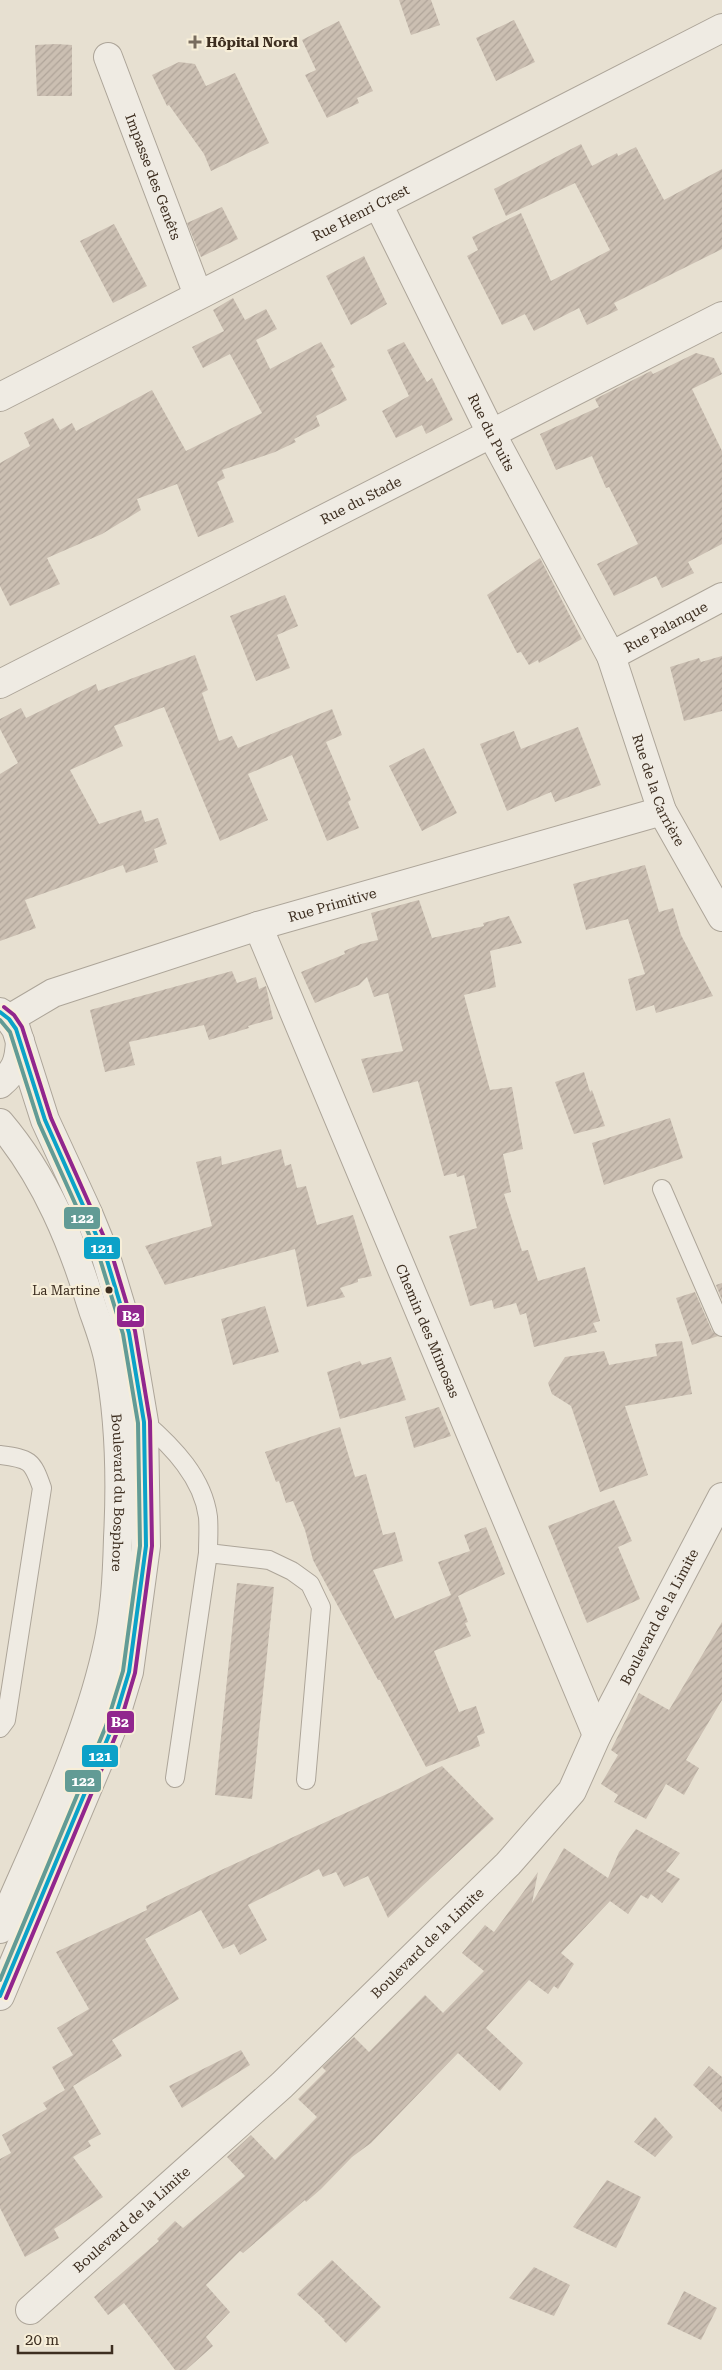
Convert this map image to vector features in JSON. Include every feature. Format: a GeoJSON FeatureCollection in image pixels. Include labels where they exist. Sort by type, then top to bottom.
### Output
{"type":"FeatureCollection","features":[{"type":"Feature","properties":{"kind":"street","name":"Rue Henri Crest"},"geometry":{"type":"LineString","coordinates":[[0,397],[722,28]]}},
{"type":"Feature","properties":{"kind":"street","name":"Impasse des Genêts"},"geometry":{"type":"LineString","coordinates":[[108,58],[198,295]]}},
{"type":"Feature","properties":{"kind":"street","name":"Rue du Puits"},"geometry":{"type":"LineString","coordinates":[[378,204],[491,433],[611,656]]}},
{"type":"Feature","properties":{"kind":"street","name":"Rue du Stade"},"geometry":{"type":"LineString","coordinates":[[0,684],[491,433],[721,321]]}},
{"type":"Feature","properties":{"kind":"street","name":"Rue Palanque"},"geometry":{"type":"LineString","coordinates":[[611,656],[722,597]]}},
{"type":"Feature","properties":{"kind":"street","name":"Rue de la Carrière"},"geometry":{"type":"LineString","coordinates":[[611,656],[662,811],[722,918]]}},
{"type":"Feature","properties":{"kind":"street","name":"Rue Primitive"},"geometry":{"type":"LineString","coordinates":[[10,1024],[53,992],[258,926],[662,811]]}},
{"type":"Feature","properties":{"kind":"street","name":"Chemin des Mimosas"},"geometry":{"type":"LineString","coordinates":[[258,926],[596,1735]]}},
{"type":"Feature","properties":{"kind":"street"},"geometry":{"type":"LineString","coordinates":[[0,1084],[12,1073],[19,1058],[10,1024]]}},
{"type":"Feature","properties":{"kind":"street","name":"Boulevard du Bosphore"},"geometry":{"type":"LineString","coordinates":[[0,1996],[112,1728],[129,1672],[146,1546],[144,1422],[129,1333],[109,1266],[88,1213],[45,1120],[10,1024]]}},
{"type":"Feature","properties":{"kind":"street","name":"Boulevard du Bosphore"},"geometry":{"type":"LineString","coordinates":[[0,1123],[13,1138],[50,1200],[81,1270],[109,1362],[119,1433],[120,1494],[116,1587],[106,1652],[91,1709],[0,1929]]}},
{"type":"Feature","properties":{"kind":"street","name":"Boulevard de la Limite"},"geometry":{"type":"LineString","coordinates":[[30,2310],[282,2084],[508,1864],[572,1791],[596,1735],[722,1496]]}},
{"type":"Feature","properties":{"kind":"lane"},"geometry":{"type":"LineString","coordinates":[[662,1189],[722,1327]]}},
{"type":"Feature","properties":{"kind":"lane"},"geometry":{"type":"LineString","coordinates":[[144,1422],[167,1441],[189,1469],[203,1495],[208,1517],[208,1553],[175,1778]]}},
{"type":"Feature","properties":{"kind":"lane"},"geometry":{"type":"LineString","coordinates":[[0,1455],[24,1458],[36,1470],[42,1488],[6,1720],[0,1728]]}},
{"type":"Feature","properties":{"kind":"lane"},"geometry":{"type":"LineString","coordinates":[[208,1553],[269,1560],[292,1571],[310,1584],[321,1607],[306,1780]]}},
{"type":"Feature","properties":{"kind":"building"},"geometry":{"type":"Polygon","coordinates":[[[399,0],[431,0],[440,25],[411,35],[399,0]]]}},
{"type":"Feature","properties":{"kind":"building"},"geometry":{"type":"Polygon","coordinates":[[[514,20],[535,62],[496,81],[476,38],[514,20]]]}},
{"type":"Feature","properties":{"kind":"building"},"geometry":{"type":"Polygon","coordinates":[[[339,21],[373,91],[357,98],[359,103],[327,118],[305,75],[316,70],[302,40],[339,21]]]}},
{"type":"Feature","properties":{"kind":"building"},"geometry":{"type":"Polygon","coordinates":[[[35,45],[72,45],[72,96],[37,96],[35,45]]]}},
{"type":"Feature","properties":{"kind":"building"},"geometry":{"type":"Polygon","coordinates":[[[179,62],[195,64],[206,86],[235,73],[269,143],[211,171],[204,154],[169,105],[167,106],[152,75],[179,62]]]}},
{"type":"Feature","properties":{"kind":"building"},"geometry":{"type":"Polygon","coordinates":[[[581,144],[592,166],[617,153],[618,156],[636,147],[664,200],[722,169],[722,249],[614,303],[618,310],[587,325],[579,308],[534,331],[525,314],[502,325],[467,256],[478,250],[472,237],[521,213],[551,281],[610,250],[575,183],[506,216],[494,189],[581,144]]]}},
{"type":"Feature","properties":{"kind":"building"},"geometry":{"type":"Polygon","coordinates":[[[222,207],[238,239],[201,257],[187,223],[222,207]]]}},
{"type":"Feature","properties":{"kind":"building"},"geometry":{"type":"Polygon","coordinates":[[[114,224],[147,286],[113,303],[80,241],[114,224]]]}},
{"type":"Feature","properties":{"kind":"building"},"geometry":{"type":"Polygon","coordinates":[[[364,256],[387,304],[351,325],[326,276],[364,256]]]}},
{"type":"Feature","properties":{"kind":"building"},"geometry":{"type":"Polygon","coordinates":[[[233,298],[245,320],[266,309],[277,329],[256,340],[270,369],[321,342],[335,367],[331,369],[347,400],[316,416],[320,426],[294,439],[296,442],[275,452],[222,470],[225,478],[217,482],[234,522],[198,537],[177,484],[137,499],[141,510],[102,534],[47,558],[60,584],[10,606],[0,586],[0,463],[30,446],[24,433],[53,418],[60,430],[72,423],[76,431],[152,390],[186,451],[262,413],[230,354],[203,368],[192,347],[224,331],[213,310],[233,298]]]}},
{"type":"Feature","properties":{"kind":"building"},"geometry":{"type":"Polygon","coordinates":[[[404,342],[427,382],[432,378],[453,420],[426,434],[422,425],[396,438],[382,411],[409,396],[387,350],[404,342]]]}},
{"type":"Feature","properties":{"kind":"building"},"geometry":{"type":"Polygon","coordinates":[[[696,353],[714,358],[722,374],[692,389],[722,451],[722,544],[688,562],[694,573],[662,588],[656,576],[614,596],[597,564],[638,544],[609,487],[606,488],[592,456],[556,470],[540,434],[599,407],[595,399],[651,371],[653,374],[696,353]]]}},
{"type":"Feature","properties":{"kind":"building"},"geometry":{"type":"Polygon","coordinates":[[[540,558],[582,639],[539,663],[538,660],[529,665],[521,652],[517,653],[487,595],[540,558]]]}},
{"type":"Feature","properties":{"kind":"building"},"geometry":{"type":"Polygon","coordinates":[[[285,595],[298,626],[277,635],[290,668],[256,681],[230,616],[285,595]]]}},
{"type":"Feature","properties":{"kind":"building"},"geometry":{"type":"Polygon","coordinates":[[[195,655],[208,690],[202,693],[219,741],[232,736],[238,748],[332,709],[342,735],[326,742],[351,800],[348,802],[359,828],[327,841],[292,755],[248,774],[268,820],[220,841],[164,707],[114,726],[123,746],[70,770],[99,824],[141,810],[145,822],[158,818],[167,844],[154,849],[158,862],[126,873],[123,865],[25,900],[36,928],[0,941],[0,774],[18,763],[0,729],[0,719],[21,708],[26,718],[96,684],[98,691],[195,655]]]}},
{"type":"Feature","properties":{"kind":"building"},"geometry":{"type":"Polygon","coordinates":[[[722,656],[722,711],[684,721],[670,667],[699,658],[701,662],[722,656]]]}},
{"type":"Feature","properties":{"kind":"building"},"geometry":{"type":"Polygon","coordinates":[[[578,727],[601,785],[555,802],[551,792],[507,811],[480,744],[514,731],[521,749],[578,727]]]}},
{"type":"Feature","properties":{"kind":"building"},"geometry":{"type":"Polygon","coordinates":[[[424,748],[457,813],[422,831],[389,766],[424,748]]]}},
{"type":"Feature","properties":{"kind":"building"},"geometry":{"type":"Polygon","coordinates":[[[645,865],[659,912],[673,908],[681,935],[713,996],[656,1013],[654,1005],[636,1011],[628,979],[645,974],[628,919],[586,930],[573,884],[645,865]]]}},
{"type":"Feature","properties":{"kind":"building"},"geometry":{"type":"Polygon","coordinates":[[[419,900],[432,938],[484,926],[483,923],[509,916],[522,943],[490,951],[496,987],[464,995],[490,1090],[512,1087],[523,1149],[503,1154],[511,1192],[504,1194],[522,1251],[528,1250],[538,1281],[585,1267],[600,1321],[593,1323],[597,1332],[534,1347],[526,1313],[520,1315],[516,1303],[494,1309],[492,1300],[470,1306],[449,1236],[477,1228],[464,1175],[457,1177],[456,1173],[444,1176],[418,1081],[373,1093],[361,1059],[403,1051],[388,993],[374,997],[367,977],[359,985],[315,1003],[301,972],[345,954],[344,951],[378,940],[371,913],[419,900]]]}},
{"type":"Feature","properties":{"kind":"building"},"geometry":{"type":"Polygon","coordinates":[[[232,971],[237,983],[256,977],[259,989],[266,986],[273,1019],[209,1040],[204,1025],[129,1042],[135,1065],[105,1072],[90,1010],[232,971]]]}},
{"type":"Feature","properties":{"kind":"building"},"geometry":{"type":"Polygon","coordinates":[[[584,1072],[590,1092],[592,1090],[605,1126],[574,1134],[555,1082],[584,1072]]]}},
{"type":"Feature","properties":{"kind":"building"},"geometry":{"type":"Polygon","coordinates":[[[670,1118],[683,1158],[604,1185],[592,1143],[670,1118]]]}},
{"type":"Feature","properties":{"kind":"building"},"geometry":{"type":"Polygon","coordinates":[[[281,1149],[285,1166],[291,1164],[297,1188],[306,1186],[317,1225],[353,1215],[372,1276],[358,1279],[358,1282],[340,1288],[345,1297],[307,1307],[295,1249],[165,1285],[145,1246],[212,1226],[196,1162],[221,1156],[222,1165],[281,1149]]]}},
{"type":"Feature","properties":{"kind":"building"},"geometry":{"type":"Polygon","coordinates":[[[722,1283],[722,1300],[716,1285],[722,1283]]]}},
{"type":"Feature","properties":{"kind":"building"},"geometry":{"type":"Polygon","coordinates":[[[695,1292],[712,1331],[718,1336],[692,1345],[676,1298],[695,1292]]]}},
{"type":"Feature","properties":{"kind":"building"},"geometry":{"type":"Polygon","coordinates":[[[265,1306],[279,1352],[233,1365],[221,1319],[265,1306]]]}},
{"type":"Feature","properties":{"kind":"building"},"geometry":{"type":"Polygon","coordinates":[[[682,1341],[692,1394],[625,1406],[648,1475],[600,1492],[571,1406],[552,1394],[548,1383],[565,1357],[604,1351],[609,1365],[657,1356],[655,1344],[682,1341]]]}},
{"type":"Feature","properties":{"kind":"building"},"geometry":{"type":"Polygon","coordinates":[[[391,1357],[406,1400],[340,1419],[327,1372],[360,1361],[362,1365],[391,1357]]]}},
{"type":"Feature","properties":{"kind":"building"},"geometry":{"type":"Polygon","coordinates":[[[439,1407],[451,1436],[414,1448],[405,1417],[439,1407]]]}},
{"type":"Feature","properties":{"kind":"building"},"geometry":{"type":"Polygon","coordinates":[[[340,1427],[355,1477],[366,1474],[383,1535],[395,1532],[403,1561],[373,1570],[395,1619],[451,1595],[438,1562],[470,1551],[464,1535],[486,1527],[505,1574],[458,1596],[468,1622],[465,1623],[471,1636],[434,1651],[459,1712],[476,1706],[485,1733],[477,1736],[480,1746],[426,1767],[313,1560],[305,1530],[293,1501],[286,1503],[279,1481],[276,1482],[265,1452],[340,1427]]]}},
{"type":"Feature","properties":{"kind":"building"},"geometry":{"type":"Polygon","coordinates":[[[614,1500],[632,1541],[618,1547],[640,1599],[587,1623],[548,1526],[614,1500]]]}},
{"type":"Feature","properties":{"kind":"building"},"geometry":{"type":"Polygon","coordinates":[[[237,1583],[274,1587],[252,1799],[215,1795],[237,1583]]]}},
{"type":"Feature","properties":{"kind":"building"},"geometry":{"type":"Polygon","coordinates":[[[722,1622],[722,1700],[686,1760],[699,1768],[684,1795],[666,1784],[646,1819],[614,1802],[618,1795],[601,1784],[618,1755],[611,1750],[639,1693],[669,1710],[722,1622]]]}},
{"type":"Feature","properties":{"kind":"building"},"geometry":{"type":"Polygon","coordinates":[[[442,1766],[494,1819],[388,1918],[368,1876],[344,1887],[336,1872],[323,1877],[319,1869],[248,1905],[267,1940],[240,1955],[234,1944],[223,1949],[201,1910],[145,1939],[179,1999],[112,2040],[122,2056],[73,2086],[101,2134],[88,2141],[91,2146],[73,2157],[103,2197],[54,2229],[59,2238],[25,2257],[0,2208],[0,2159],[11,2153],[2,2135],[47,2109],[43,2103],[65,2090],[52,2067],[73,2055],[57,2028],[89,2009],[56,1952],[147,1910],[146,1906],[206,1877],[400,1788],[442,1766]]]}},
{"type":"Feature","properties":{"kind":"building"},"geometry":{"type":"Polygon","coordinates":[[[636,1829],[680,1853],[666,1871],[680,1879],[662,1903],[651,1894],[648,1899],[641,1895],[628,1914],[610,1901],[561,1953],[574,1964],[558,1989],[554,1986],[548,1994],[529,1980],[486,2028],[523,2063],[500,2091],[458,2053],[371,2143],[352,2157],[306,2202],[305,2200],[243,2253],[240,2251],[206,2285],[230,2312],[206,2337],[213,2346],[186,2370],[175,2370],[124,2303],[108,2315],[94,2297],[159,2241],[157,2239],[175,2221],[183,2228],[245,2176],[227,2157],[251,2135],[275,2160],[317,2117],[298,2099],[326,2071],[322,2067],[354,2037],[369,2052],[425,1995],[443,2013],[484,1971],[462,1953],[485,1925],[494,1932],[538,1872],[532,1903],[564,1848],[608,1878],[619,1852],[636,1829]]]}},
{"type":"Feature","properties":{"kind":"building"},"geometry":{"type":"Polygon","coordinates":[[[241,2050],[250,2065],[182,2108],[169,2086],[241,2050]]]}},
{"type":"Feature","properties":{"kind":"building"},"geometry":{"type":"Polygon","coordinates":[[[709,2066],[722,2077],[722,2112],[693,2085],[709,2066]]]}},
{"type":"Feature","properties":{"kind":"building"},"geometry":{"type":"Polygon","coordinates":[[[655,2117],[673,2137],[655,2157],[634,2142],[655,2117]]]}},
{"type":"Feature","properties":{"kind":"building"},"geometry":{"type":"Polygon","coordinates":[[[607,2180],[641,2197],[616,2248],[573,2227],[607,2180]]]}},
{"type":"Feature","properties":{"kind":"building"},"geometry":{"type":"Polygon","coordinates":[[[332,2260],[381,2307],[346,2343],[297,2294],[332,2260]]]}},
{"type":"Feature","properties":{"kind":"building"},"geometry":{"type":"Polygon","coordinates":[[[534,2267],[570,2285],[554,2316],[509,2298],[534,2267]]]}},
{"type":"Feature","properties":{"kind":"building"},"geometry":{"type":"Polygon","coordinates":[[[684,2291],[717,2308],[701,2340],[667,2324],[684,2291]]]}},
{"type":"Feature","properties":{"kind":"transit line","name":"B2"},"geometry":{"type":"LineString","coordinates":[[4,1007],[14,1015],[22,1027],[51,1118],[112,1255],[135,1331],[150,1421],[152,1546],[135,1673],[118,1730],[6,1998]]}},
{"type":"Feature","properties":{"kind":"transit line","name":"121"},"geometry":{"type":"LineString","coordinates":[[0,1012],[9,1019],[16,1029],[45,1120],[106,1257],[129,1333],[144,1422],[146,1546],[129,1672],[112,1728],[0,1996]]}},
{"type":"Feature","properties":{"kind":"transit line","name":"122"},"geometry":{"type":"LineString","coordinates":[[0,1020],[10,1032],[39,1123],[100,1259],[123,1334],[138,1423],[140,1546],[123,1671],[106,1726],[0,1980]]}},
{"type":"Feature","properties":{"kind":"place","name":"Hôpital Nord"},"geometry":{"type":"Point","coordinates":[195,42]}},
{"type":"Feature","properties":{"kind":"place","name":"La Martine"},"geometry":{"type":"Point","coordinates":[109,1290]}}]}
